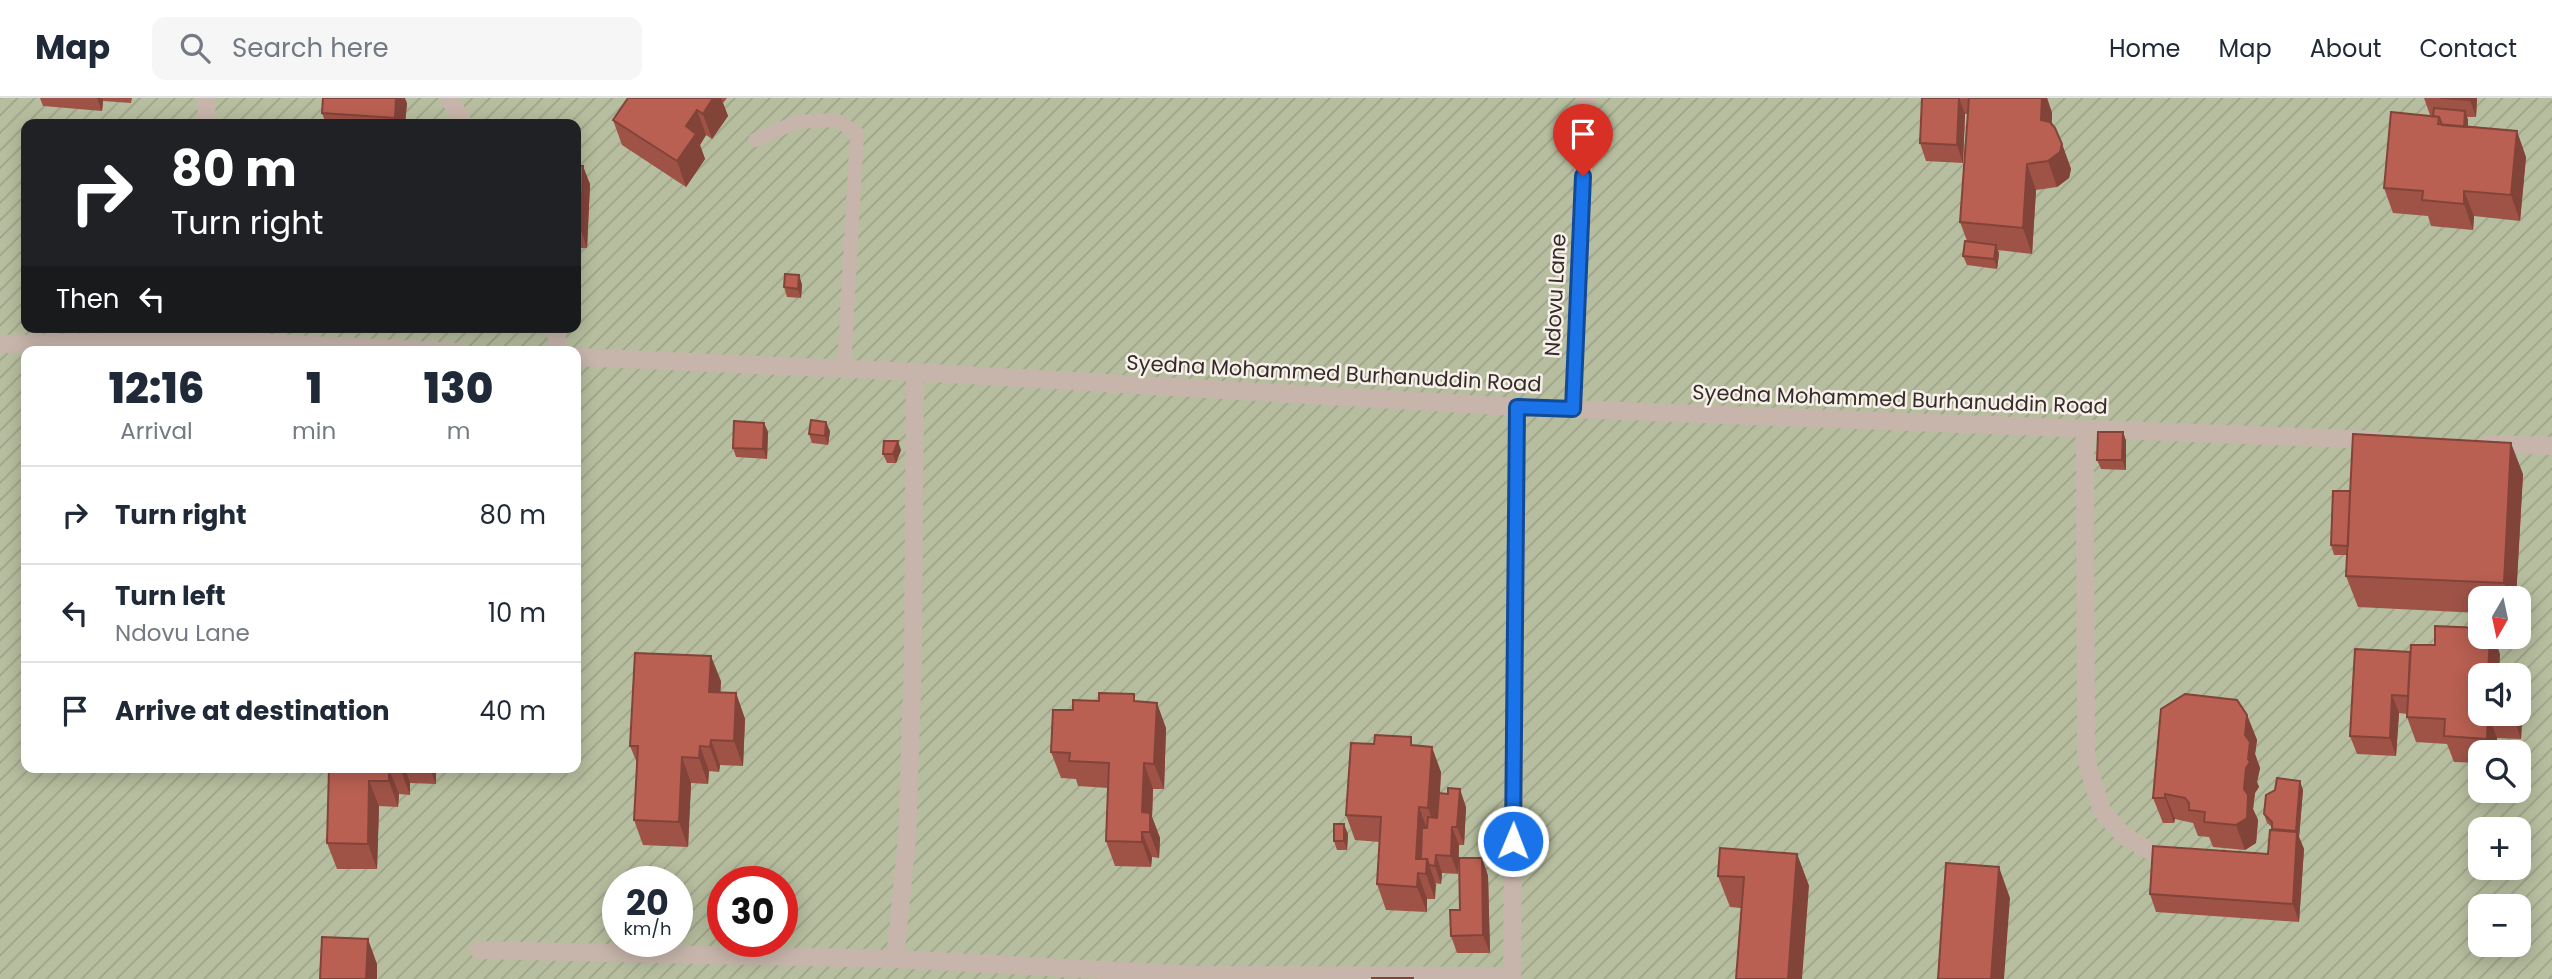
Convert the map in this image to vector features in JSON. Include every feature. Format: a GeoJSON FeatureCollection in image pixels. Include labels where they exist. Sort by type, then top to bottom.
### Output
{"type":"FeatureCollection","features":[{"type":"Feature","properties":{"kind":"street"},"geometry":{"type":"LineString","coordinates":[[206,98],[206,119]]}},
{"type":"Feature","properties":{"kind":"street"},"geometry":{"type":"LineString","coordinates":[[449,98],[461,119]]}},
{"type":"Feature","properties":{"kind":"street","name":"Ndovu Lane"},"geometry":{"type":"LineString","coordinates":[[1573,409],[1586,98]]}},
{"type":"Feature","properties":{"kind":"street"},"geometry":{"type":"LineString","coordinates":[[0,344],[207,334],[376,346]]}},
{"type":"Feature","properties":{"kind":"street","name":"Syedna Mohammed Burhanuddin Road"},"geometry":{"type":"LineString","coordinates":[[581,357],[844,368],[1517,407],[2387,440]]}},
{"type":"Feature","properties":{"kind":"street"},"geometry":{"type":"LineString","coordinates":[[895,960],[908,811],[913,660],[915,372]]}},
{"type":"Feature","properties":{"kind":"street"},"geometry":{"type":"LineString","coordinates":[[479,950],[895,960],[1196,975],[1512,978],[1517,407]]}},
{"type":"Feature","properties":{"kind":"street"},"geometry":{"type":"LineString","coordinates":[[2085,429],[2086,760],[2102,811],[2124,836],[2159,856]]}},
{"type":"Feature","properties":{"kind":"street"},"geometry":{"type":"LineString","coordinates":[[2469,443],[2552,446]]}},
{"type":"Feature","properties":{"kind":"lane"},"geometry":{"type":"LineString","coordinates":[[755,140],[797,122],[836,120],[857,133],[844,368]]}},
{"type":"Feature","properties":{"kind":"green space"},"geometry":{"type":"Polygon","coordinates":[[[0,98],[2552,98],[2552,979],[0,979],[0,98]]]}},
{"type":"Feature","properties":{"kind":"building"},"geometry":{"type":"Polygon","coordinates":[[[323,98],[396,98],[395,118],[322,113],[323,98]]]}},
{"type":"Feature","properties":{"kind":"building"},"geometry":{"type":"Polygon","coordinates":[[[628,98],[713,98],[703,114],[697,110],[686,126],[696,134],[677,161],[613,120],[628,98]]]}},
{"type":"Feature","properties":{"kind":"building"},"geometry":{"type":"Polygon","coordinates":[[[1922,98],[1959,98],[1957,145],[1920,143],[1922,98]]]}},
{"type":"Feature","properties":{"kind":"building"},"geometry":{"type":"Polygon","coordinates":[[[1969,98],[2042,98],[2041,120],[2050,122],[2062,144],[2060,152],[2048,161],[2027,164],[2023,228],[1960,222],[1969,98]]]}},
{"type":"Feature","properties":{"kind":"building"},"geometry":{"type":"Polygon","coordinates":[[[2434,108],[2465,111],[2464,127],[2442,125],[2439,117],[2433,116],[2434,108]]]}},
{"type":"Feature","properties":{"kind":"building"},"geometry":{"type":"Polygon","coordinates":[[[2391,112],[2439,117],[2438,124],[2517,131],[2511,195],[2464,191],[2464,204],[2422,200],[2423,191],[2384,188],[2391,112]]]}},
{"type":"Feature","properties":{"kind":"building"},"geometry":{"type":"Polygon","coordinates":[[[581,166],[583,166],[581,230],[581,166]]]}},
{"type":"Feature","properties":{"kind":"building"},"geometry":{"type":"Polygon","coordinates":[[[1965,241],[1996,245],[1994,259],[1963,256],[1965,241]]]}},
{"type":"Feature","properties":{"kind":"building"},"geometry":{"type":"Polygon","coordinates":[[[785,274],[799,275],[798,289],[784,287],[785,274]]]}},
{"type":"Feature","properties":{"kind":"building"},"geometry":{"type":"Polygon","coordinates":[[[811,420],[826,422],[825,436],[809,434],[811,420]]]}},
{"type":"Feature","properties":{"kind":"building"},"geometry":{"type":"Polygon","coordinates":[[[734,421],[764,423],[763,449],[733,448],[734,421]]]}},
{"type":"Feature","properties":{"kind":"building"},"geometry":{"type":"Polygon","coordinates":[[[2098,432],[2123,432],[2122,460],[2097,460],[2098,432]]]}},
{"type":"Feature","properties":{"kind":"building"},"geometry":{"type":"Polygon","coordinates":[[[2353,434],[2511,443],[2504,583],[2346,576],[2353,434]]]}},
{"type":"Feature","properties":{"kind":"building"},"geometry":{"type":"Polygon","coordinates":[[[884,441],[898,441],[893,454],[883,454],[884,441]]]}},
{"type":"Feature","properties":{"kind":"building"},"geometry":{"type":"Polygon","coordinates":[[[2333,491],[2350,491],[2348,546],[2331,545],[2333,491]]]}},
{"type":"Feature","properties":{"kind":"building"},"geometry":{"type":"Polygon","coordinates":[[[2435,626],[2468,627],[2468,649],[2489,649],[2489,663],[2468,663],[2468,726],[2488,726],[2487,739],[2444,736],[2445,719],[2407,717],[2411,645],[2435,645],[2435,626]]]}},
{"type":"Feature","properties":{"kind":"building"},"geometry":{"type":"Polygon","coordinates":[[[2355,649],[2410,652],[2408,696],[2392,695],[2390,738],[2350,736],[2355,649]]]}},
{"type":"Feature","properties":{"kind":"building"},"geometry":{"type":"Polygon","coordinates":[[[635,653],[711,656],[709,692],[736,693],[734,741],[711,740],[710,747],[700,746],[699,758],[682,757],[679,822],[634,820],[638,746],[630,746],[635,653]]]}},
{"type":"Feature","properties":{"kind":"building"},"geometry":{"type":"Polygon","coordinates":[[[1099,693],[1134,694],[1134,701],[1157,703],[1154,764],[1144,763],[1142,812],[1150,813],[1150,832],[1142,832],[1142,842],[1106,841],[1109,763],[1069,761],[1070,753],[1051,752],[1053,710],[1073,710],[1073,700],[1099,701],[1099,693]]]}},
{"type":"Feature","properties":{"kind":"building"},"geometry":{"type":"Polygon","coordinates":[[[2185,694],[2237,700],[2247,715],[2245,735],[2250,742],[2250,762],[2246,768],[2244,789],[2248,795],[2247,818],[2236,825],[2204,822],[2205,812],[2189,810],[2189,803],[2185,798],[2165,794],[2165,798],[2153,798],[2161,709],[2185,694]]]}},
{"type":"Feature","properties":{"kind":"building"},"geometry":{"type":"Polygon","coordinates":[[[1375,735],[1411,737],[1411,745],[1432,747],[1428,808],[1419,807],[1416,859],[1427,859],[1426,874],[1418,873],[1417,887],[1377,884],[1381,817],[1346,815],[1351,743],[1374,744],[1375,735]]]}},
{"type":"Feature","properties":{"kind":"building"},"geometry":{"type":"Polygon","coordinates":[[[329,773],[389,773],[389,781],[369,781],[368,844],[327,843],[329,773]]]}},
{"type":"Feature","properties":{"kind":"building"},"geometry":{"type":"Polygon","coordinates":[[[2277,778],[2300,781],[2296,831],[2272,829],[2272,822],[2264,814],[2266,795],[2275,790],[2277,778]]]}},
{"type":"Feature","properties":{"kind":"building"},"geometry":{"type":"Polygon","coordinates":[[[1448,788],[1460,789],[1457,827],[1452,827],[1451,856],[1436,855],[1435,866],[1429,865],[1427,859],[1421,859],[1422,828],[1427,828],[1428,817],[1437,818],[1439,793],[1448,794],[1448,788]]]}},
{"type":"Feature","properties":{"kind":"building"},"geometry":{"type":"Polygon","coordinates":[[[1334,824],[1344,824],[1344,841],[1334,841],[1334,824]]]}},
{"type":"Feature","properties":{"kind":"building"},"geometry":{"type":"Polygon","coordinates":[[[2270,830],[2297,832],[2293,904],[2150,894],[2153,846],[2268,854],[2270,830]]]}},
{"type":"Feature","properties":{"kind":"building"},"geometry":{"type":"Polygon","coordinates":[[[1720,848],[1797,854],[1788,979],[1736,979],[1744,877],[1718,876],[1720,848]]]}},
{"type":"Feature","properties":{"kind":"building"},"geometry":{"type":"Polygon","coordinates":[[[1459,858],[1482,858],[1483,935],[1451,936],[1450,910],[1460,910],[1459,858]]]}},
{"type":"Feature","properties":{"kind":"building"},"geometry":{"type":"Polygon","coordinates":[[[1946,863],[1999,867],[1991,979],[1938,979],[1946,863]]]}},
{"type":"Feature","properties":{"kind":"building"},"geometry":{"type":"Polygon","coordinates":[[[322,937],[368,939],[366,979],[320,979],[322,937]]]}},
{"type":"Feature","properties":{"kind":"route"},"geometry":{"type":"LineString","coordinates":[[1513,841],[1517,407],[1573,409],[1583,176]]}}]}
